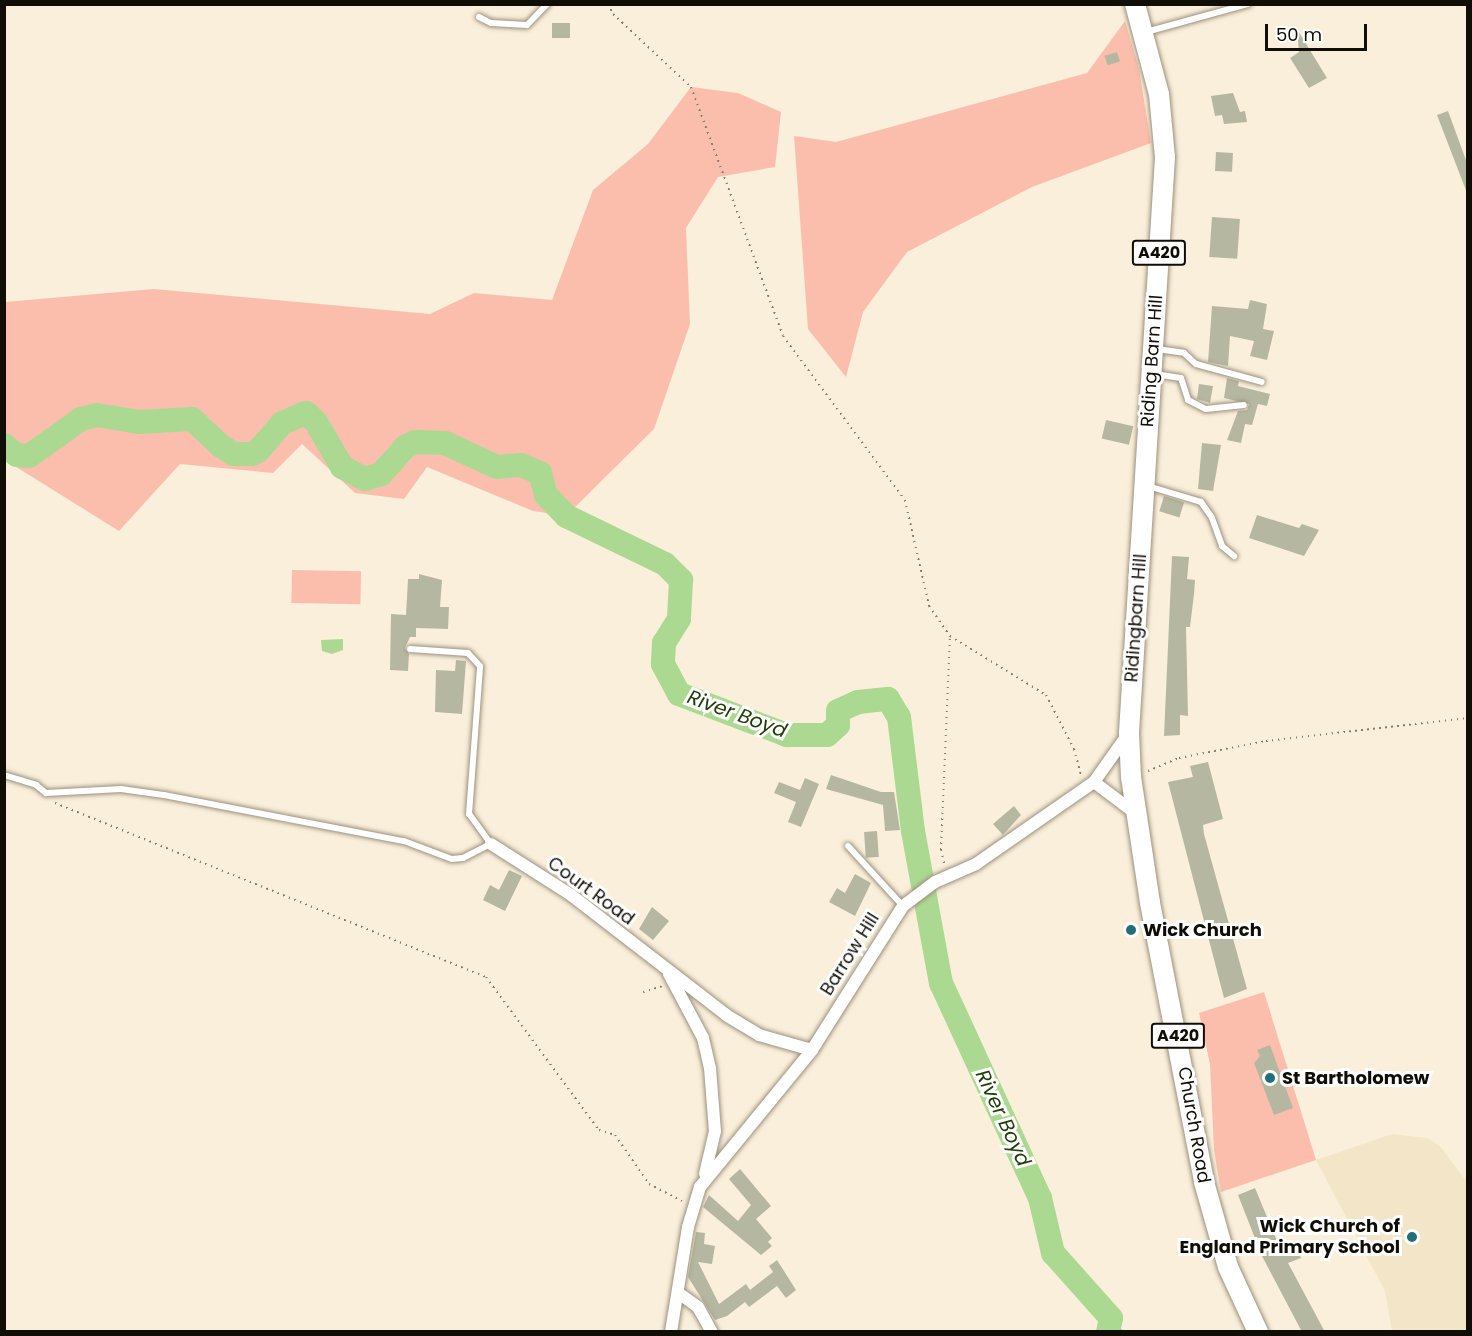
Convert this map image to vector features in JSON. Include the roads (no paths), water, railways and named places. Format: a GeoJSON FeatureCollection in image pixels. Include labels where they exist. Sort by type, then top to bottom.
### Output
{"type":"FeatureCollection","features":[{"type":"Feature","properties":{"kind":"main road","name":"Riding Barn Hill"},"geometry":{"type":"LineString","coordinates":[[1135,4],[1159,94],[1165,157],[1144,495]]}},
{"type":"Feature","properties":{"kind":"main road","name":"Ridingbarn Hill"},"geometry":{"type":"LineString","coordinates":[[1129,733],[1144,495]]}},
{"type":"Feature","properties":{"kind":"main road","name":"Church Road"},"geometry":{"type":"LineString","coordinates":[[1129,733],[1135,813],[1204,1182],[1228,1268],[1258,1332]]}},
{"type":"Feature","properties":{"kind":"street","name":"Barrow Hill"},"geometry":{"type":"LineString","coordinates":[[680,1294],[693,1204],[700,1186],[812,1050],[903,906],[939,880],[976,864],[1082,788],[1094,782],[1129,733]]}},
{"type":"Feature","properties":{"kind":"street"},"geometry":{"type":"LineString","coordinates":[[1094,782],[1135,813]]}},
{"type":"Feature","properties":{"kind":"street","name":"Court Road"},"geometry":{"type":"LineString","coordinates":[[491,844],[571,896],[668,970],[759,1035],[812,1050]]}},
{"type":"Feature","properties":{"kind":"street","name":"Court Road"},"geometry":{"type":"LineString","coordinates":[[668,970],[703,1038],[710,1068],[715,1131],[709,1163],[700,1186]]}},
{"type":"Feature","properties":{"kind":"street"},"geometry":{"type":"LineString","coordinates":[[671,1332],[680,1294],[698,1307],[712,1332]]}},
{"type":"Feature","properties":{"kind":"lane"},"geometry":{"type":"LineString","coordinates":[[479,17],[491,23],[527,25],[547,4]]}},
{"type":"Feature","properties":{"kind":"lane"},"geometry":{"type":"LineString","coordinates":[[1143,33],[1248,4]]}},
{"type":"Feature","properties":{"kind":"lane"},"geometry":{"type":"LineString","coordinates":[[1153,348],[1184,353],[1196,364],[1262,382]]}},
{"type":"Feature","properties":{"kind":"lane"},"geometry":{"type":"LineString","coordinates":[[1151,374],[1181,378],[1188,400],[1206,409],[1244,405]]}},
{"type":"Feature","properties":{"kind":"lane"},"geometry":{"type":"LineString","coordinates":[[1144,495],[1201,502],[1212,518],[1222,546],[1234,556]]}},
{"type":"Feature","properties":{"kind":"lane"},"geometry":{"type":"LineString","coordinates":[[4,775],[36,785],[46,793],[122,789],[404,841],[452,859],[476,853],[491,844],[469,814],[482,674],[478,662],[468,653],[410,649]]}},
{"type":"Feature","properties":{"kind":"lane"},"geometry":{"type":"LineString","coordinates":[[848,846],[903,906]]}},
{"type":"Feature","properties":{"kind":"waterway","name":"River Boyd"},"geometry":{"type":"LineString","coordinates":[[4,445],[17,455],[29,456],[81,419],[97,415],[139,422],[192,419],[221,446],[234,454],[252,454],[258,451],[282,423],[306,413],[316,422],[342,467],[365,479],[381,474],[405,447],[415,442],[445,443],[497,467],[521,465],[540,473],[546,495],[566,516],[665,564],[681,580],[679,619],[664,643],[663,664],[679,694],[787,735],[827,735],[838,725],[838,711],[858,702],[888,699],[899,717],[913,831],[941,983],[1040,1198],[1053,1253],[1111,1318],[1108,1332]]}},
{"type":"Feature","properties":{"kind":"waterway"},"geometry":{"type":"LineString","coordinates":[[1111,1318],[1121,1332]]}},
{"type":"Feature","properties":{"kind":"place","name":"Wick Church"},"geometry":{"type":"Point","coordinates":[1131,930]}},
{"type":"Feature","properties":{"kind":"place","name":"St Bartholomew"},"geometry":{"type":"Point","coordinates":[1270,1078]}},
{"type":"Feature","properties":{"kind":"place","name":"Wick Church of England Primary School"},"geometry":{"type":"Point","coordinates":[1412,1237]}}]}
